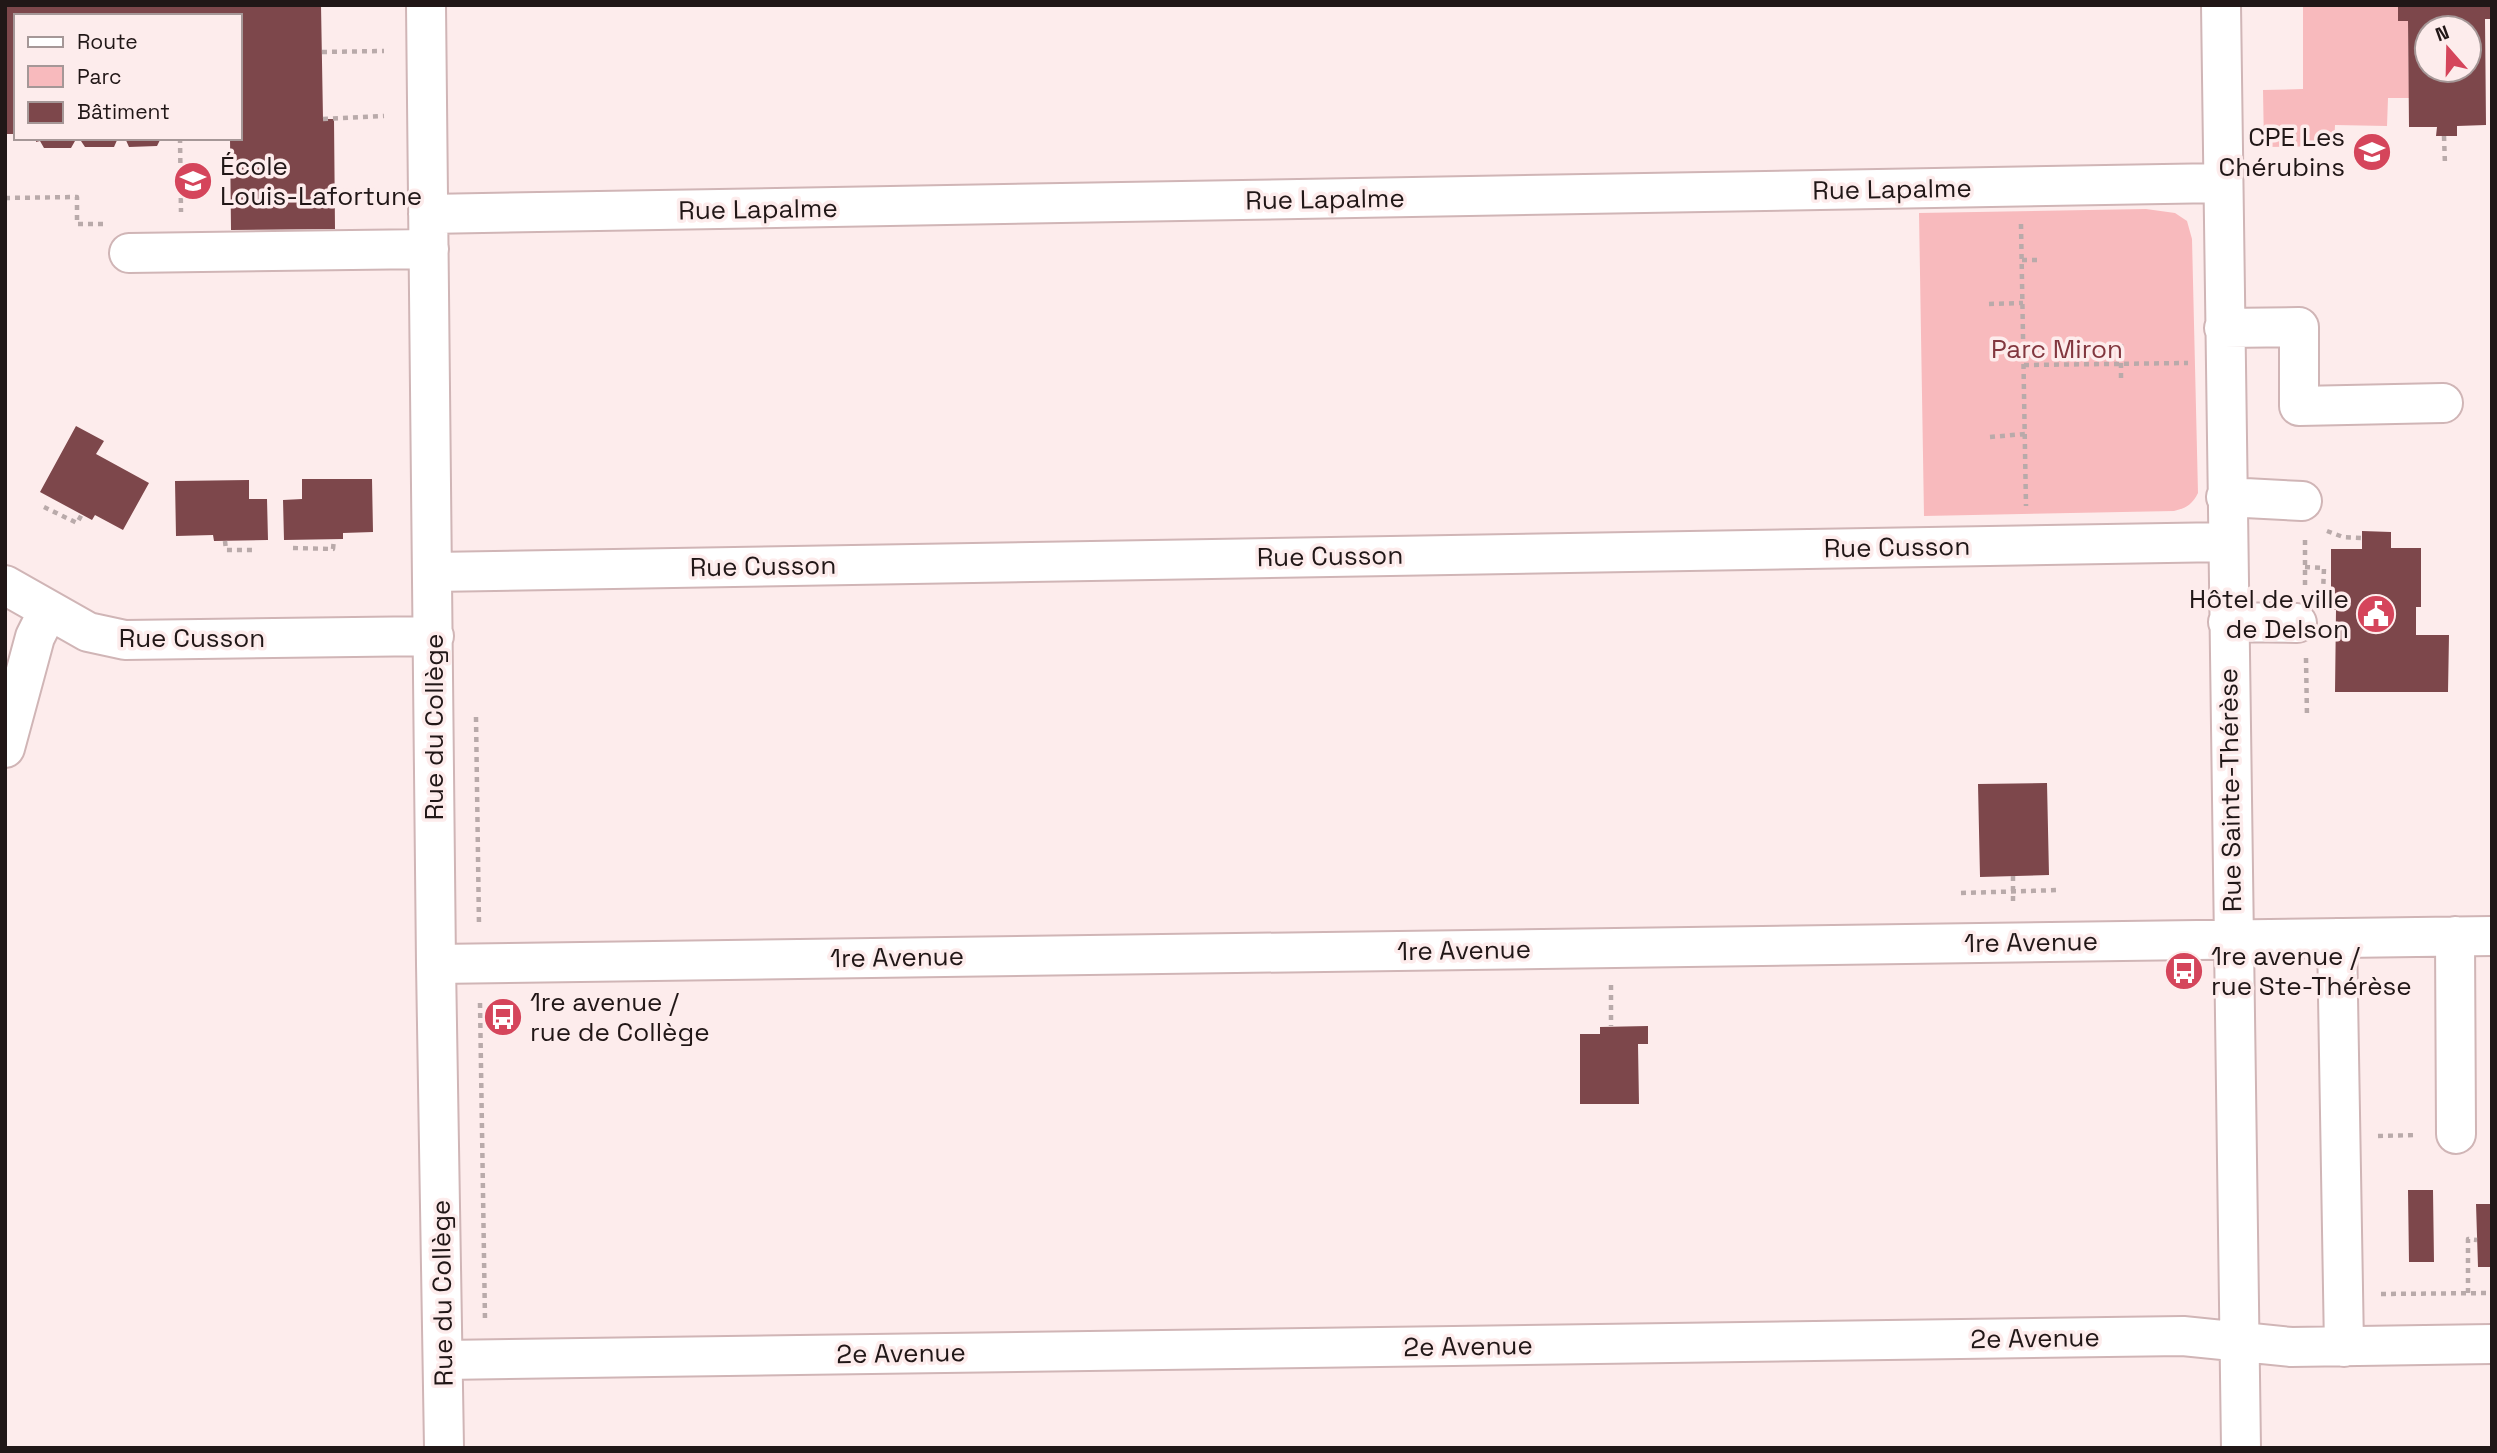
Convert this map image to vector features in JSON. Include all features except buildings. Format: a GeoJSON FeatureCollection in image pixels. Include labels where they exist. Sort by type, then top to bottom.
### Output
{"type":"FeatureCollection","features":[{"type":"Feature","properties":{"kind":"street","name":"Rue du Collège"},"geometry":{"type":"LineString","coordinates":[[426,5],[444,1448]]}},
{"type":"Feature","properties":{"kind":"street","name":"Rue Sainte-Thérèse"},"geometry":{"type":"LineString","coordinates":[[2221,5],[2241,1448]]}},
{"type":"Feature","properties":{"kind":"street","name":"Rue Lapalme"},"geometry":{"type":"LineString","coordinates":[[122,239],[2222,183]]}},
{"type":"Feature","properties":{"kind":"street"},"geometry":{"type":"LineString","coordinates":[[2224,328],[2300,327],[2299,406],[2443,404]]}},
{"type":"Feature","properties":{"kind":"street"},"geometry":{"type":"LineString","coordinates":[[2226,497],[2308,525]]}},
{"type":"Feature","properties":{"kind":"street","name":"Rue Cusson"},"geometry":{"type":"LineString","coordinates":[[433,572],[2227,542]]}},
{"type":"Feature","properties":{"kind":"street","name":"Rue Cusson"},"geometry":{"type":"LineString","coordinates":[[5,585],[89,632],[125,640],[433,636]]}},
{"type":"Feature","properties":{"kind":"street"},"geometry":{"type":"LineString","coordinates":[[5,748],[35,637],[48,611]]}},
{"type":"Feature","properties":{"kind":"street"},"geometry":{"type":"LineString","coordinates":[[2228,622],[2310,614]]}},
{"type":"Feature","properties":{"kind":"street"},"geometry":{"type":"LineString","coordinates":[[2456,1135],[2474,936]]}},
{"type":"Feature","properties":{"kind":"street","name":"1re Avenue"},"geometry":{"type":"LineString","coordinates":[[436,964],[2474,936]]}},
{"type":"Feature","properties":{"kind":"street"},"geometry":{"type":"LineString","coordinates":[[2337,938],[2344,1347]]}},
{"type":"Feature","properties":{"kind":"street","name":"2e Avenue"},"geometry":{"type":"LineString","coordinates":[[443,1360],[2183,1336],[2291,1347],[2492,1344]]}},
{"type":"Feature","properties":{"kind":"path"},"geometry":{"type":"LineString","coordinates":[[322,52],[384,51]]}},
{"type":"Feature","properties":{"kind":"path"},"geometry":{"type":"LineString","coordinates":[[323,119],[384,116]]}},
{"type":"Feature","properties":{"kind":"path"},"geometry":{"type":"LineString","coordinates":[[2444,136],[2445,165]]}},
{"type":"Feature","properties":{"kind":"path"},"geometry":{"type":"LineString","coordinates":[[180,140],[181,225]]}},
{"type":"Feature","properties":{"kind":"path"},"geometry":{"type":"LineString","coordinates":[[5,198],[77,197],[77,224],[122,239]]}},
{"type":"Feature","properties":{"kind":"path"},"geometry":{"type":"LineString","coordinates":[[2021,220],[2026,514]]}},
{"type":"Feature","properties":{"kind":"path"},"geometry":{"type":"LineString","coordinates":[[2022,260],[2038,260]]}},
{"type":"Feature","properties":{"kind":"path"},"geometry":{"type":"LineString","coordinates":[[1989,304],[2023,303]]}},
{"type":"Feature","properties":{"kind":"path"},"geometry":{"type":"LineString","coordinates":[[2121,378],[2122,344]]}},
{"type":"Feature","properties":{"kind":"path"},"geometry":{"type":"LineString","coordinates":[[2024,365],[2195,363]]}},
{"type":"Feature","properties":{"kind":"path"},"geometry":{"type":"LineString","coordinates":[[1990,437],[2025,434]]}},
{"type":"Feature","properties":{"kind":"path"},"geometry":{"type":"LineString","coordinates":[[44,507],[77,523],[82,514]]}},
{"type":"Feature","properties":{"kind":"path"},"geometry":{"type":"LineString","coordinates":[[2308,525],[2343,537],[2362,538]]}},
{"type":"Feature","properties":{"kind":"path"},"geometry":{"type":"LineString","coordinates":[[293,548],[333,549],[334,539]]}},
{"type":"Feature","properties":{"kind":"path"},"geometry":{"type":"LineString","coordinates":[[225,541],[226,550],[253,550]]}},
{"type":"Feature","properties":{"kind":"path"},"geometry":{"type":"LineString","coordinates":[[2305,567],[2324,568],[2310,614]]}},
{"type":"Feature","properties":{"kind":"path","name":"Rue du Collège"},"geometry":{"type":"LineString","coordinates":[[476,704],[479,923]]}},
{"type":"Feature","properties":{"kind":"path"},"geometry":{"type":"LineString","coordinates":[[1961,892],[2060,890]]}},
{"type":"Feature","properties":{"kind":"path","name":"Rue du Collège"},"geometry":{"type":"LineString","coordinates":[[480,997],[485,1318]]}},
{"type":"Feature","properties":{"kind":"path"},"geometry":{"type":"LineString","coordinates":[[2342,1137],[2456,1135]]}},
{"type":"Feature","properties":{"kind":"path"},"geometry":{"type":"LineString","coordinates":[[2468,1293],[2469,1239],[2477,1240]]}},
{"type":"Feature","properties":{"kind":"path"},"geometry":{"type":"LineString","coordinates":[[2380,1294],[2492,1293]]}},
{"type":"Feature","properties":{"kind":"green space"},"geometry":{"type":"Polygon","coordinates":[[[2303,5],[2398,5],[2398,21],[2408,21],[2409,98],[2388,98],[2387,126],[2335,125],[2334,146],[2264,147],[2263,90],[2303,89],[2303,5]]]}},
{"type":"Feature","properties":{"kind":"green space","name":"Parc Miron"},"geometry":{"type":"Polygon","coordinates":[[[2146,209],[2175,213],[2187,221],[2192,239],[2198,493],[2191,503],[2174,511],[1924,516],[1919,213],[2146,209]]]}},
{"type":"Feature","properties":{"kind":"place","name":"CPE Les Chérubins"},"geometry":{"type":"Point","coordinates":[2372,152]}},
{"type":"Feature","properties":{"kind":"place","name":"École Louis-Lafortune"},"geometry":{"type":"Point","coordinates":[193,181]}},
{"type":"Feature","properties":{"kind":"place","name":"Hôtel de ville de Delson"},"geometry":{"type":"Point","coordinates":[2376,614]}},
{"type":"Feature","properties":{"kind":"place","name":"1re avenue / rue Ste-Thérèse"},"geometry":{"type":"Point","coordinates":[2184,971]}},
{"type":"Feature","properties":{"kind":"place","name":"1re avenue / rue de Collège"},"geometry":{"type":"Point","coordinates":[503,1017]}}]}
